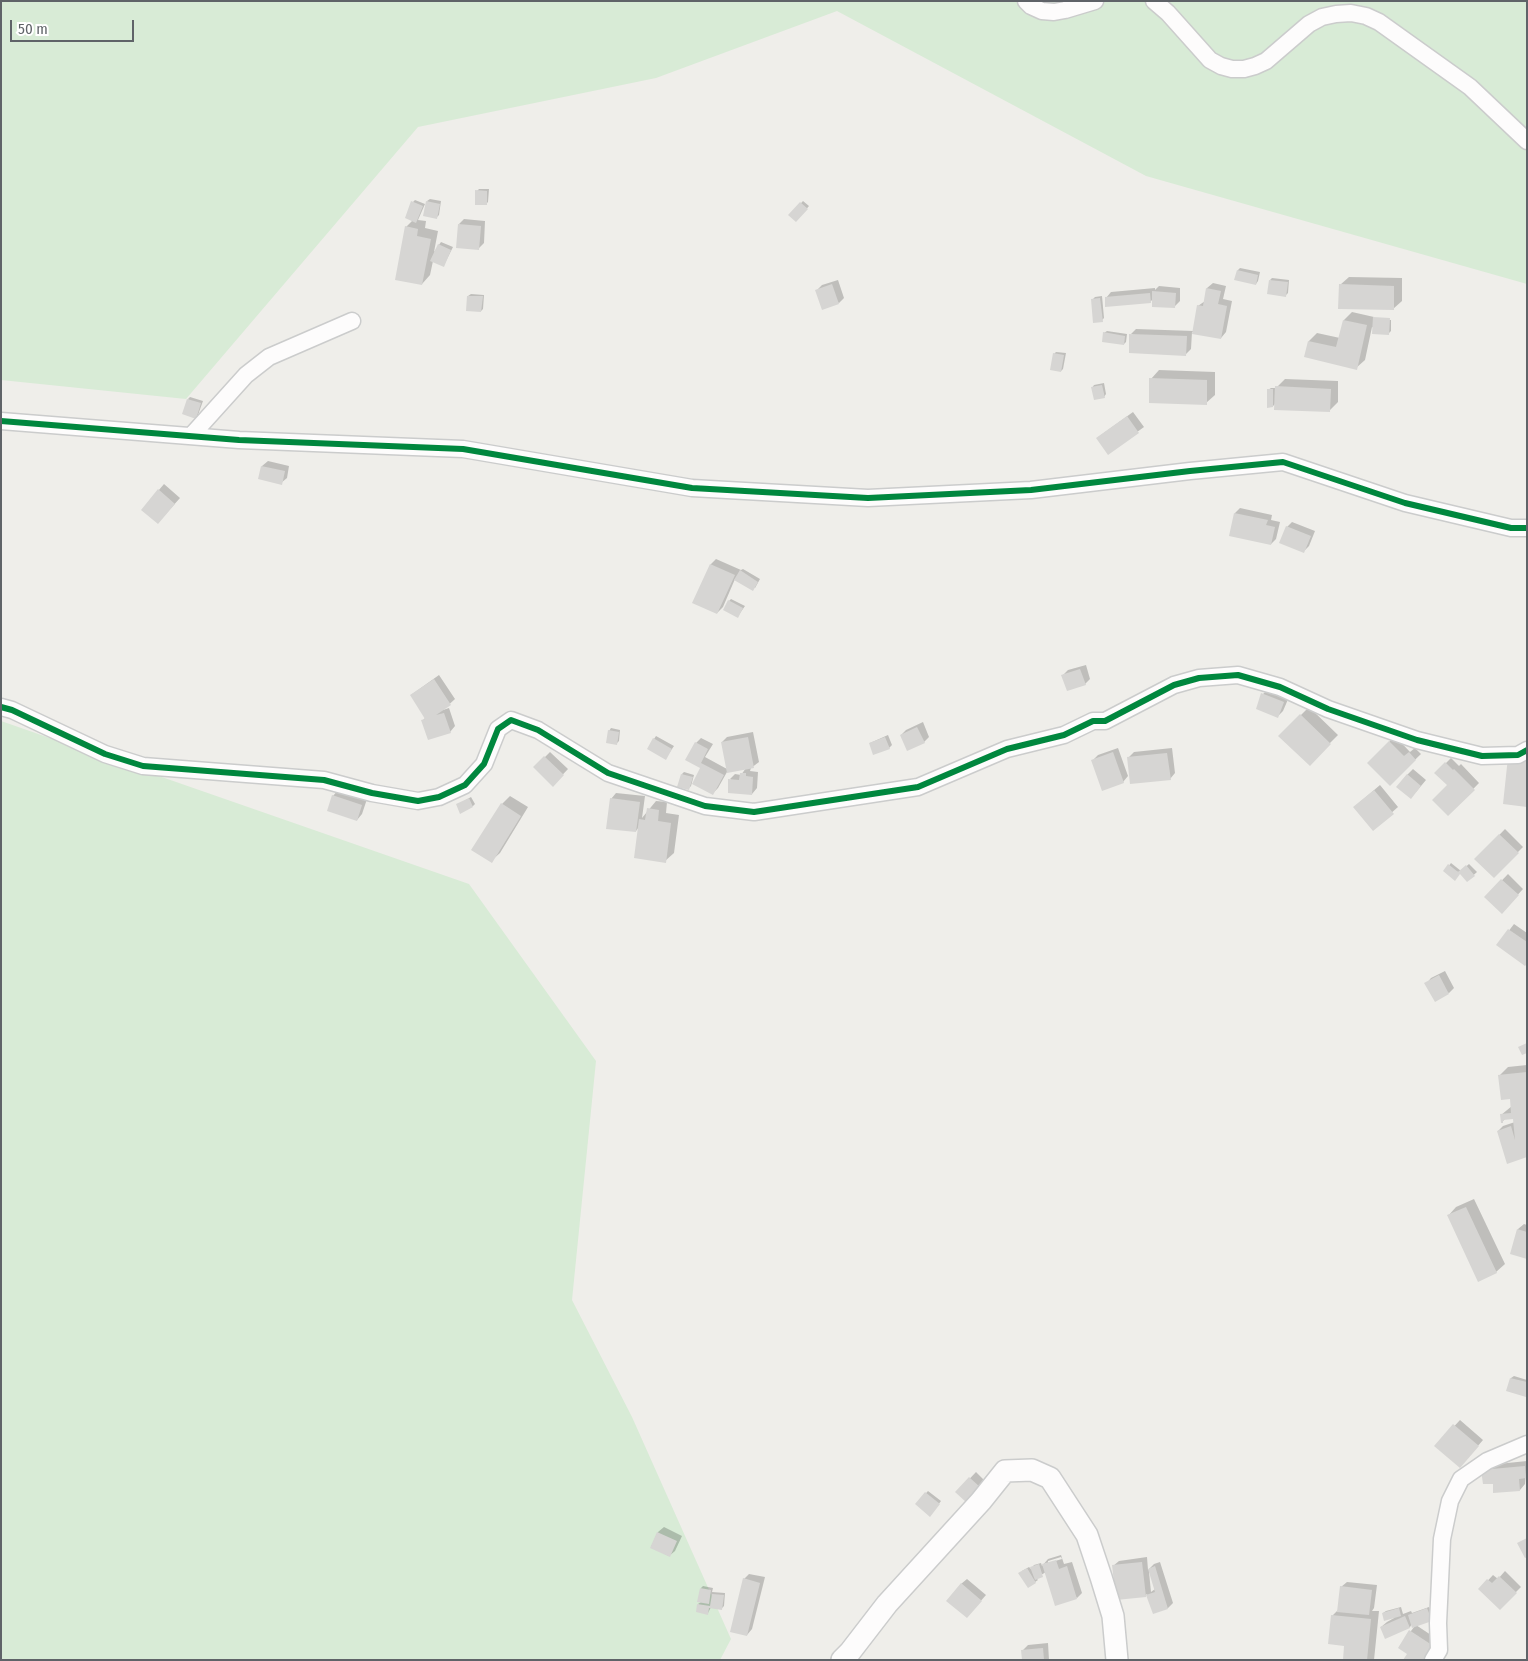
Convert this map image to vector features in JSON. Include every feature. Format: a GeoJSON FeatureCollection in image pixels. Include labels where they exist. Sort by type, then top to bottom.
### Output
{"type":"FeatureCollection","features":[{"type":"Feature","properties":{"kind":"street"},"geometry":{"type":"LineString","coordinates":[[1026,1],[1031,6],[1054,12],[1095,1]]}},
{"type":"Feature","properties":{"kind":"street"},"geometry":{"type":"LineString","coordinates":[[1154,1],[1168,13],[1210,60],[1232,69],[1250,68],[1266,61],[1309,24],[1322,18],[1336,14],[1351,13],[1366,16],[1380,22],[1470,87],[1527,141]]}},
{"type":"Feature","properties":{"kind":"street"},"geometry":{"type":"LineString","coordinates":[[191,436],[246,375],[269,357],[352,321]]}},
{"type":"Feature","properties":{"kind":"street"},"geometry":{"type":"LineString","coordinates":[[1,421],[240,440],[463,449],[692,488],[868,498],[1031,490],[1283,462],[1405,503],[1511,528],[1527,528]]}},
{"type":"Feature","properties":{"kind":"street"},"geometry":{"type":"LineString","coordinates":[[1,707],[12,710],[105,754],[142,766],[324,780],[372,794],[418,801],[439,798],[465,786],[484,764],[498,729],[511,720],[538,730],[608,773],[705,806],[754,812],[918,787],[1008,749],[1064,734],[1093,721],[1105,720],[1174,685],[1199,678],[1238,676],[1280,687],[1328,709],[1417,740],[1482,756],[1518,755],[1527,750]]}},
{"type":"Feature","properties":{"kind":"street"},"geometry":{"type":"LineString","coordinates":[[1433,1660],[1439,1650],[1438,1623],[1442,1539],[1450,1501],[1461,1479],[1487,1461],[1527,1444]]}},
{"type":"Feature","properties":{"kind":"street"},"geometry":{"type":"LineString","coordinates":[[842,1660],[887,1604],[1004,1472],[1032,1470],[1050,1478],[1087,1535],[1113,1616],[1117,1660]]}},
{"type":"Feature","properties":{"kind":"green space"},"geometry":{"type":"Polygon","coordinates":[[[1,1],[1527,1],[1527,284],[1146,176],[837,11],[656,78],[418,127],[186,399],[1,380],[1,1]]]}},
{"type":"Feature","properties":{"kind":"green space"},"geometry":{"type":"Polygon","coordinates":[[[1,721],[469,884],[596,1061],[572,1300],[632,1417],[731,1639],[720,1660],[1,1660],[1,721]]]}},
{"type":"Feature","properties":{"kind":"building"},"geometry":{"type":"Polygon","coordinates":[[[475,190],[487,191],[487,205],[475,205],[475,190]]]}},
{"type":"Feature","properties":{"kind":"building"},"geometry":{"type":"Polygon","coordinates":[[[411,201],[423,206],[416,223],[405,218],[411,201]]]}},
{"type":"Feature","properties":{"kind":"building"},"geometry":{"type":"Polygon","coordinates":[[[426,201],[440,204],[437,219],[423,216],[426,201]]]}},
{"type":"Feature","properties":{"kind":"building"},"geometry":{"type":"Polygon","coordinates":[[[800,202],[808,209],[796,222],[788,215],[800,202]]]}},
{"type":"Feature","properties":{"kind":"building"},"geometry":{"type":"Polygon","coordinates":[[[458,224],[481,226],[479,250],[456,248],[458,224]]]}},
{"type":"Feature","properties":{"kind":"building"},"geometry":{"type":"Polygon","coordinates":[[[405,226],[418,229],[417,236],[431,239],[422,285],[395,280],[405,226]]]}},
{"type":"Feature","properties":{"kind":"building"},"geometry":{"type":"Polygon","coordinates":[[[438,244],[451,250],[444,267],[430,261],[438,244]]]}},
{"type":"Feature","properties":{"kind":"building"},"geometry":{"type":"Polygon","coordinates":[[[1237,270],[1258,275],[1256,285],[1234,280],[1237,270]]]}},
{"type":"Feature","properties":{"kind":"building"},"geometry":{"type":"Polygon","coordinates":[[[1269,280],[1288,282],[1286,297],[1267,294],[1269,280]]]}},
{"type":"Feature","properties":{"kind":"building"},"geometry":{"type":"Polygon","coordinates":[[[832,284],[839,304],[822,310],[815,290],[832,284]]]}},
{"type":"Feature","properties":{"kind":"building"},"geometry":{"type":"Polygon","coordinates":[[[1339,284],[1394,286],[1394,310],[1338,309],[1339,284]]]}},
{"type":"Feature","properties":{"kind":"building"},"geometry":{"type":"Polygon","coordinates":[[[1206,288],[1221,291],[1218,304],[1227,306],[1221,339],[1192,334],[1197,305],[1203,306],[1206,288]]]}},
{"type":"Feature","properties":{"kind":"building"},"geometry":{"type":"Polygon","coordinates":[[[1152,291],[1176,293],[1175,308],[1152,307],[1152,291]]]}},
{"type":"Feature","properties":{"kind":"building"},"geometry":{"type":"Polygon","coordinates":[[[1150,293],[1151,303],[1105,307],[1105,297],[1150,293]]]}},
{"type":"Feature","properties":{"kind":"building"},"geometry":{"type":"Polygon","coordinates":[[[467,296],[483,296],[481,312],[466,311],[467,296]]]}},
{"type":"Feature","properties":{"kind":"building"},"geometry":{"type":"Polygon","coordinates":[[[1100,298],[1103,322],[1093,323],[1091,299],[1100,298]]]}},
{"type":"Feature","properties":{"kind":"building"},"geometry":{"type":"Polygon","coordinates":[[[1373,317],[1390,318],[1389,335],[1372,334],[1373,317]]]}},
{"type":"Feature","properties":{"kind":"building"},"geometry":{"type":"Polygon","coordinates":[[[1343,320],[1367,325],[1357,370],[1304,357],[1308,341],[1336,347],[1343,320]]]}},
{"type":"Feature","properties":{"kind":"building"},"geometry":{"type":"Polygon","coordinates":[[[1103,332],[1125,336],[1124,345],[1102,342],[1103,332]]]}},
{"type":"Feature","properties":{"kind":"building"},"geometry":{"type":"Polygon","coordinates":[[[1129,334],[1187,336],[1186,356],[1129,353],[1129,334]]]}},
{"type":"Feature","properties":{"kind":"building"},"geometry":{"type":"Polygon","coordinates":[[[1053,353],[1064,355],[1061,372],[1050,370],[1053,353]]]}},
{"type":"Feature","properties":{"kind":"building"},"geometry":{"type":"Polygon","coordinates":[[[1149,378],[1207,380],[1207,405],[1149,403],[1149,378]]]}},
{"type":"Feature","properties":{"kind":"building"},"geometry":{"type":"Polygon","coordinates":[[[1102,385],[1105,398],[1094,400],[1091,387],[1102,385]]]}},
{"type":"Feature","properties":{"kind":"building"},"geometry":{"type":"Polygon","coordinates":[[[1275,386],[1331,389],[1330,412],[1274,410],[1275,386]]]}},
{"type":"Feature","properties":{"kind":"building"},"geometry":{"type":"Polygon","coordinates":[[[1267,389],[1273,389],[1273,407],[1267,408],[1267,389]]]}},
{"type":"Feature","properties":{"kind":"building"},"geometry":{"type":"Polygon","coordinates":[[[187,399],[201,403],[196,419],[182,414],[187,399]]]}},
{"type":"Feature","properties":{"kind":"building"},"geometry":{"type":"Polygon","coordinates":[[[1127,416],[1139,433],[1108,455],[1096,438],[1127,416]]]}},
{"type":"Feature","properties":{"kind":"building"},"geometry":{"type":"Polygon","coordinates":[[[261,466],[285,471],[282,485],[258,479],[261,466]]]}},
{"type":"Feature","properties":{"kind":"building"},"geometry":{"type":"Polygon","coordinates":[[[158,489],[175,504],[158,524],[141,510],[158,489]]]}},
{"type":"Feature","properties":{"kind":"building"},"geometry":{"type":"Polygon","coordinates":[[[1234,513],[1268,520],[1266,525],[1275,527],[1271,545],[1229,536],[1234,513]]]}},
{"type":"Feature","properties":{"kind":"building"},"geometry":{"type":"Polygon","coordinates":[[[1286,526],[1311,536],[1304,553],[1279,543],[1286,526]]]}},
{"type":"Feature","properties":{"kind":"building"},"geometry":{"type":"Polygon","coordinates":[[[710,564],[735,575],[717,614],[692,603],[710,564]]]}},
{"type":"Feature","properties":{"kind":"building"},"geometry":{"type":"Polygon","coordinates":[[[740,570],[758,582],[753,591],[734,580],[740,570]]]}},
{"type":"Feature","properties":{"kind":"building"},"geometry":{"type":"Polygon","coordinates":[[[728,600],[743,608],[738,618],[723,610],[728,600]]]}},
{"type":"Feature","properties":{"kind":"building"},"geometry":{"type":"Polygon","coordinates":[[[1080,669],[1086,685],[1067,691],[1061,675],[1080,669]]]}},
{"type":"Feature","properties":{"kind":"building"},"geometry":{"type":"Polygon","coordinates":[[[434,679],[451,705],[436,715],[444,713],[451,733],[428,740],[421,720],[425,719],[410,695],[434,679]]]}},
{"type":"Feature","properties":{"kind":"building"},"geometry":{"type":"Polygon","coordinates":[[[1261,693],[1284,702],[1278,718],[1256,709],[1261,693]]]}},
{"type":"Feature","properties":{"kind":"building"},"geometry":{"type":"Polygon","coordinates":[[[1300,714],[1331,744],[1310,766],[1278,736],[1300,714]]]}},
{"type":"Feature","properties":{"kind":"building"},"geometry":{"type":"Polygon","coordinates":[[[917,727],[925,743],[907,751],[900,735],[917,727]]]}},
{"type":"Feature","properties":{"kind":"building"},"geometry":{"type":"Polygon","coordinates":[[[608,730],[619,732],[617,745],[606,743],[608,730]]]}},
{"type":"Feature","properties":{"kind":"building"},"geometry":{"type":"Polygon","coordinates":[[[748,737],[754,768],[727,773],[721,742],[748,737]]]}},
{"type":"Feature","properties":{"kind":"building"},"geometry":{"type":"Polygon","coordinates":[[[885,737],[890,749],[873,755],[869,743],[885,737]]]}},
{"type":"Feature","properties":{"kind":"building"},"geometry":{"type":"Polygon","coordinates":[[[653,738],[672,749],[666,760],[647,749],[653,738]]]}},
{"type":"Feature","properties":{"kind":"building"},"geometry":{"type":"Polygon","coordinates":[[[1389,741],[1404,756],[1409,752],[1416,760],[1390,786],[1367,763],[1389,741]]]}},
{"type":"Feature","properties":{"kind":"building"},"geometry":{"type":"Polygon","coordinates":[[[695,742],[708,749],[701,763],[724,775],[713,795],[692,784],[700,768],[685,760],[695,742]]]}},
{"type":"Feature","properties":{"kind":"building"},"geometry":{"type":"Polygon","coordinates":[[[1113,752],[1124,783],[1102,791],[1091,760],[1113,752]]]}},
{"type":"Feature","properties":{"kind":"building"},"geometry":{"type":"Polygon","coordinates":[[[1167,753],[1171,780],[1130,784],[1127,757],[1167,753]]]}},
{"type":"Feature","properties":{"kind":"building"},"geometry":{"type":"Polygon","coordinates":[[[544,756],[564,775],[553,787],[533,767],[544,756]]]}},
{"type":"Feature","properties":{"kind":"building"},"geometry":{"type":"Polygon","coordinates":[[[1508,757],[1527,759],[1527,807],[1503,804],[1508,757]]]}},
{"type":"Feature","properties":{"kind":"building"},"geometry":{"type":"Polygon","coordinates":[[[1445,762],[1475,790],[1448,816],[1432,800],[1447,785],[1434,773],[1445,762]]]}},
{"type":"Feature","properties":{"kind":"building"},"geometry":{"type":"Polygon","coordinates":[[[740,773],[746,773],[746,776],[753,777],[752,795],[728,793],[728,779],[739,780],[740,773]]]}},
{"type":"Feature","properties":{"kind":"building"},"geometry":{"type":"Polygon","coordinates":[[[681,774],[693,777],[689,790],[677,787],[681,774]]]}},
{"type":"Feature","properties":{"kind":"building"},"geometry":{"type":"Polygon","coordinates":[[[1407,774],[1421,786],[1411,799],[1396,787],[1407,774]]]}},
{"type":"Feature","properties":{"kind":"building"},"geometry":{"type":"Polygon","coordinates":[[[1374,790],[1394,814],[1373,831],[1353,807],[1374,790]]]}},
{"type":"Feature","properties":{"kind":"building"},"geometry":{"type":"Polygon","coordinates":[[[332,795],[362,805],[357,821],[327,811],[332,795]]]}},
{"type":"Feature","properties":{"kind":"building"},"geometry":{"type":"Polygon","coordinates":[[[469,798],[473,807],[460,814],[456,804],[469,798]]]}},
{"type":"Feature","properties":{"kind":"building"},"geometry":{"type":"Polygon","coordinates":[[[610,798],[640,802],[636,832],[606,829],[610,798]]]}},
{"type":"Feature","properties":{"kind":"building"},"geometry":{"type":"Polygon","coordinates":[[[501,803],[521,816],[492,863],[471,850],[501,803]]]}},
{"type":"Feature","properties":{"kind":"building"},"geometry":{"type":"Polygon","coordinates":[[[647,808],[659,810],[658,821],[671,823],[666,863],[634,858],[639,819],[645,820],[647,808]]]}},
{"type":"Feature","properties":{"kind":"building"},"geometry":{"type":"Polygon","coordinates":[[[1499,834],[1519,853],[1494,878],[1474,859],[1499,834]]]}},
{"type":"Feature","properties":{"kind":"building"},"geometry":{"type":"Polygon","coordinates":[[[1448,864],[1458,872],[1466,865],[1475,876],[1467,882],[1460,874],[1455,881],[1443,871],[1448,864]]]}},
{"type":"Feature","properties":{"kind":"building"},"geometry":{"type":"Polygon","coordinates":[[[1501,879],[1519,895],[1502,914],[1484,897],[1501,879]]]}},
{"type":"Feature","properties":{"kind":"building"},"geometry":{"type":"Polygon","coordinates":[[[1508,929],[1527,942],[1527,964],[1525,966],[1496,945],[1508,929]]]}},
{"type":"Feature","properties":{"kind":"building"},"geometry":{"type":"Polygon","coordinates":[[[1439,975],[1449,994],[1435,1002],[1424,983],[1439,975]]]}},
{"type":"Feature","properties":{"kind":"building"},"geometry":{"type":"Polygon","coordinates":[[[1527,1043],[1527,1053],[1522,1055],[1518,1047],[1527,1043]]]}},
{"type":"Feature","properties":{"kind":"building"},"geometry":{"type":"Polygon","coordinates":[[[1527,1072],[1527,1157],[1507,1164],[1497,1131],[1511,1126],[1515,1140],[1513,1119],[1503,1120],[1503,1123],[1501,1123],[1500,1114],[1511,1113],[1510,1099],[1501,1100],[1498,1075],[1527,1072]]]}},
{"type":"Feature","properties":{"kind":"building"},"geometry":{"type":"Polygon","coordinates":[[[1466,1207],[1497,1273],[1478,1282],[1447,1215],[1466,1207]]]}},
{"type":"Feature","properties":{"kind":"building"},"geometry":{"type":"Polygon","coordinates":[[[1517,1229],[1527,1232],[1527,1259],[1510,1254],[1517,1229]]]}},
{"type":"Feature","properties":{"kind":"building"},"geometry":{"type":"Polygon","coordinates":[[[1510,1378],[1527,1382],[1526,1397],[1506,1391],[1510,1378]]]}},
{"type":"Feature","properties":{"kind":"building"},"geometry":{"type":"Polygon","coordinates":[[[1453,1424],[1479,1446],[1460,1468],[1434,1446],[1453,1424]]]}},
{"type":"Feature","properties":{"kind":"building"},"geometry":{"type":"Polygon","coordinates":[[[1525,1466],[1526,1478],[1519,1479],[1520,1491],[1493,1493],[1493,1484],[1483,1484],[1481,1470],[1525,1466]]]}},
{"type":"Feature","properties":{"kind":"building"},"geometry":{"type":"Polygon","coordinates":[[[969,1477],[981,1488],[967,1503],[955,1492],[969,1477]]]}},
{"type":"Feature","properties":{"kind":"building"},"geometry":{"type":"Polygon","coordinates":[[[925,1492],[940,1504],[930,1517],[915,1504],[925,1492]]]}},
{"type":"Feature","properties":{"kind":"building"},"geometry":{"type":"Polygon","coordinates":[[[657,1532],[677,1541],[670,1557],[650,1548],[657,1532]]]}},
{"type":"Feature","properties":{"kind":"building"},"geometry":{"type":"Polygon","coordinates":[[[1527,1538],[1527,1557],[1525,1558],[1517,1543],[1527,1538]]]}},
{"type":"Feature","properties":{"kind":"building"},"geometry":{"type":"Polygon","coordinates":[[[1056,1560],[1059,1569],[1067,1566],[1077,1599],[1055,1606],[1042,1564],[1056,1560]]]}},
{"type":"Feature","properties":{"kind":"building"},"geometry":{"type":"Polygon","coordinates":[[[1142,1562],[1146,1597],[1116,1600],[1112,1565],[1142,1562]]]}},
{"type":"Feature","properties":{"kind":"building"},"geometry":{"type":"Polygon","coordinates":[[[1039,1564],[1043,1577],[1035,1580],[1030,1567],[1039,1564]]]}},
{"type":"Feature","properties":{"kind":"building"},"geometry":{"type":"Polygon","coordinates":[[[1155,1566],[1168,1609],[1153,1614],[1146,1595],[1155,1592],[1148,1569],[1155,1566]]]}},
{"type":"Feature","properties":{"kind":"building"},"geometry":{"type":"Polygon","coordinates":[[[1027,1568],[1036,1583],[1028,1588],[1018,1573],[1027,1568]]]}},
{"type":"Feature","properties":{"kind":"building"},"geometry":{"type":"Polygon","coordinates":[[[1499,1576],[1517,1593],[1500,1610],[1478,1589],[1487,1579],[1492,1583],[1499,1576]]]}},
{"type":"Feature","properties":{"kind":"building"},"geometry":{"type":"Polygon","coordinates":[[[743,1578],[760,1583],[747,1636],[730,1632],[743,1578]]]}},
{"type":"Feature","properties":{"kind":"building"},"geometry":{"type":"Polygon","coordinates":[[[961,1583],[982,1601],[967,1618],[946,1601],[961,1583]]]}},
{"type":"Feature","properties":{"kind":"building"},"geometry":{"type":"Polygon","coordinates":[[[1340,1586],[1372,1590],[1369,1615],[1337,1612],[1340,1586]]]}},
{"type":"Feature","properties":{"kind":"building"},"geometry":{"type":"Polygon","coordinates":[[[700,1588],[711,1590],[709,1604],[697,1602],[700,1588]]]}},
{"type":"Feature","properties":{"kind":"building"},"geometry":{"type":"Polygon","coordinates":[[[712,1594],[724,1595],[722,1610],[709,1608],[708,1615],[696,1612],[697,1604],[710,1606],[712,1594]]]}},
{"type":"Feature","properties":{"kind":"building"},"geometry":{"type":"Polygon","coordinates":[[[1399,1608],[1401,1616],[1384,1621],[1382,1613],[1399,1608]]]}},
{"type":"Feature","properties":{"kind":"building"},"geometry":{"type":"Polygon","coordinates":[[[1427,1608],[1432,1621],[1412,1628],[1408,1615],[1427,1608]]]}},
{"type":"Feature","properties":{"kind":"building"},"geometry":{"type":"Polygon","coordinates":[[[1331,1615],[1371,1619],[1367,1660],[1343,1660],[1344,1646],[1328,1644],[1331,1615]]]}},
{"type":"Feature","properties":{"kind":"building"},"geometry":{"type":"Polygon","coordinates":[[[1405,1616],[1410,1628],[1385,1639],[1380,1627],[1405,1616]]]}},
{"type":"Feature","properties":{"kind":"building"},"geometry":{"type":"Polygon","coordinates":[[[1409,1630],[1432,1645],[1423,1660],[1403,1660],[1407,1654],[1398,1648],[1409,1630]]]}},
{"type":"Feature","properties":{"kind":"building"},"geometry":{"type":"Polygon","coordinates":[[[1043,1648],[1044,1660],[1022,1660],[1021,1650],[1043,1648]]]}},
{"type":"Feature","properties":{"kind":"cycle path"},"geometry":{"type":"LineString","coordinates":[[1,421],[239,440],[463,449],[692,488],[868,498],[1031,490],[1283,462],[1405,503],[1511,528],[1527,528]]}},
{"type":"Feature","properties":{"kind":"cycle path"},"geometry":{"type":"LineString","coordinates":[[1,707],[12,710],[105,754],[143,766],[324,780],[372,793],[418,801],[439,797],[465,785],[484,764],[498,729],[511,720],[538,730],[608,773],[705,806],[754,812],[918,787],[1007,749],[1064,735],[1093,721],[1105,721],[1174,685],[1199,678],[1238,675],[1280,687],[1328,709],[1417,740],[1482,756],[1518,755],[1527,750]]}}]}
